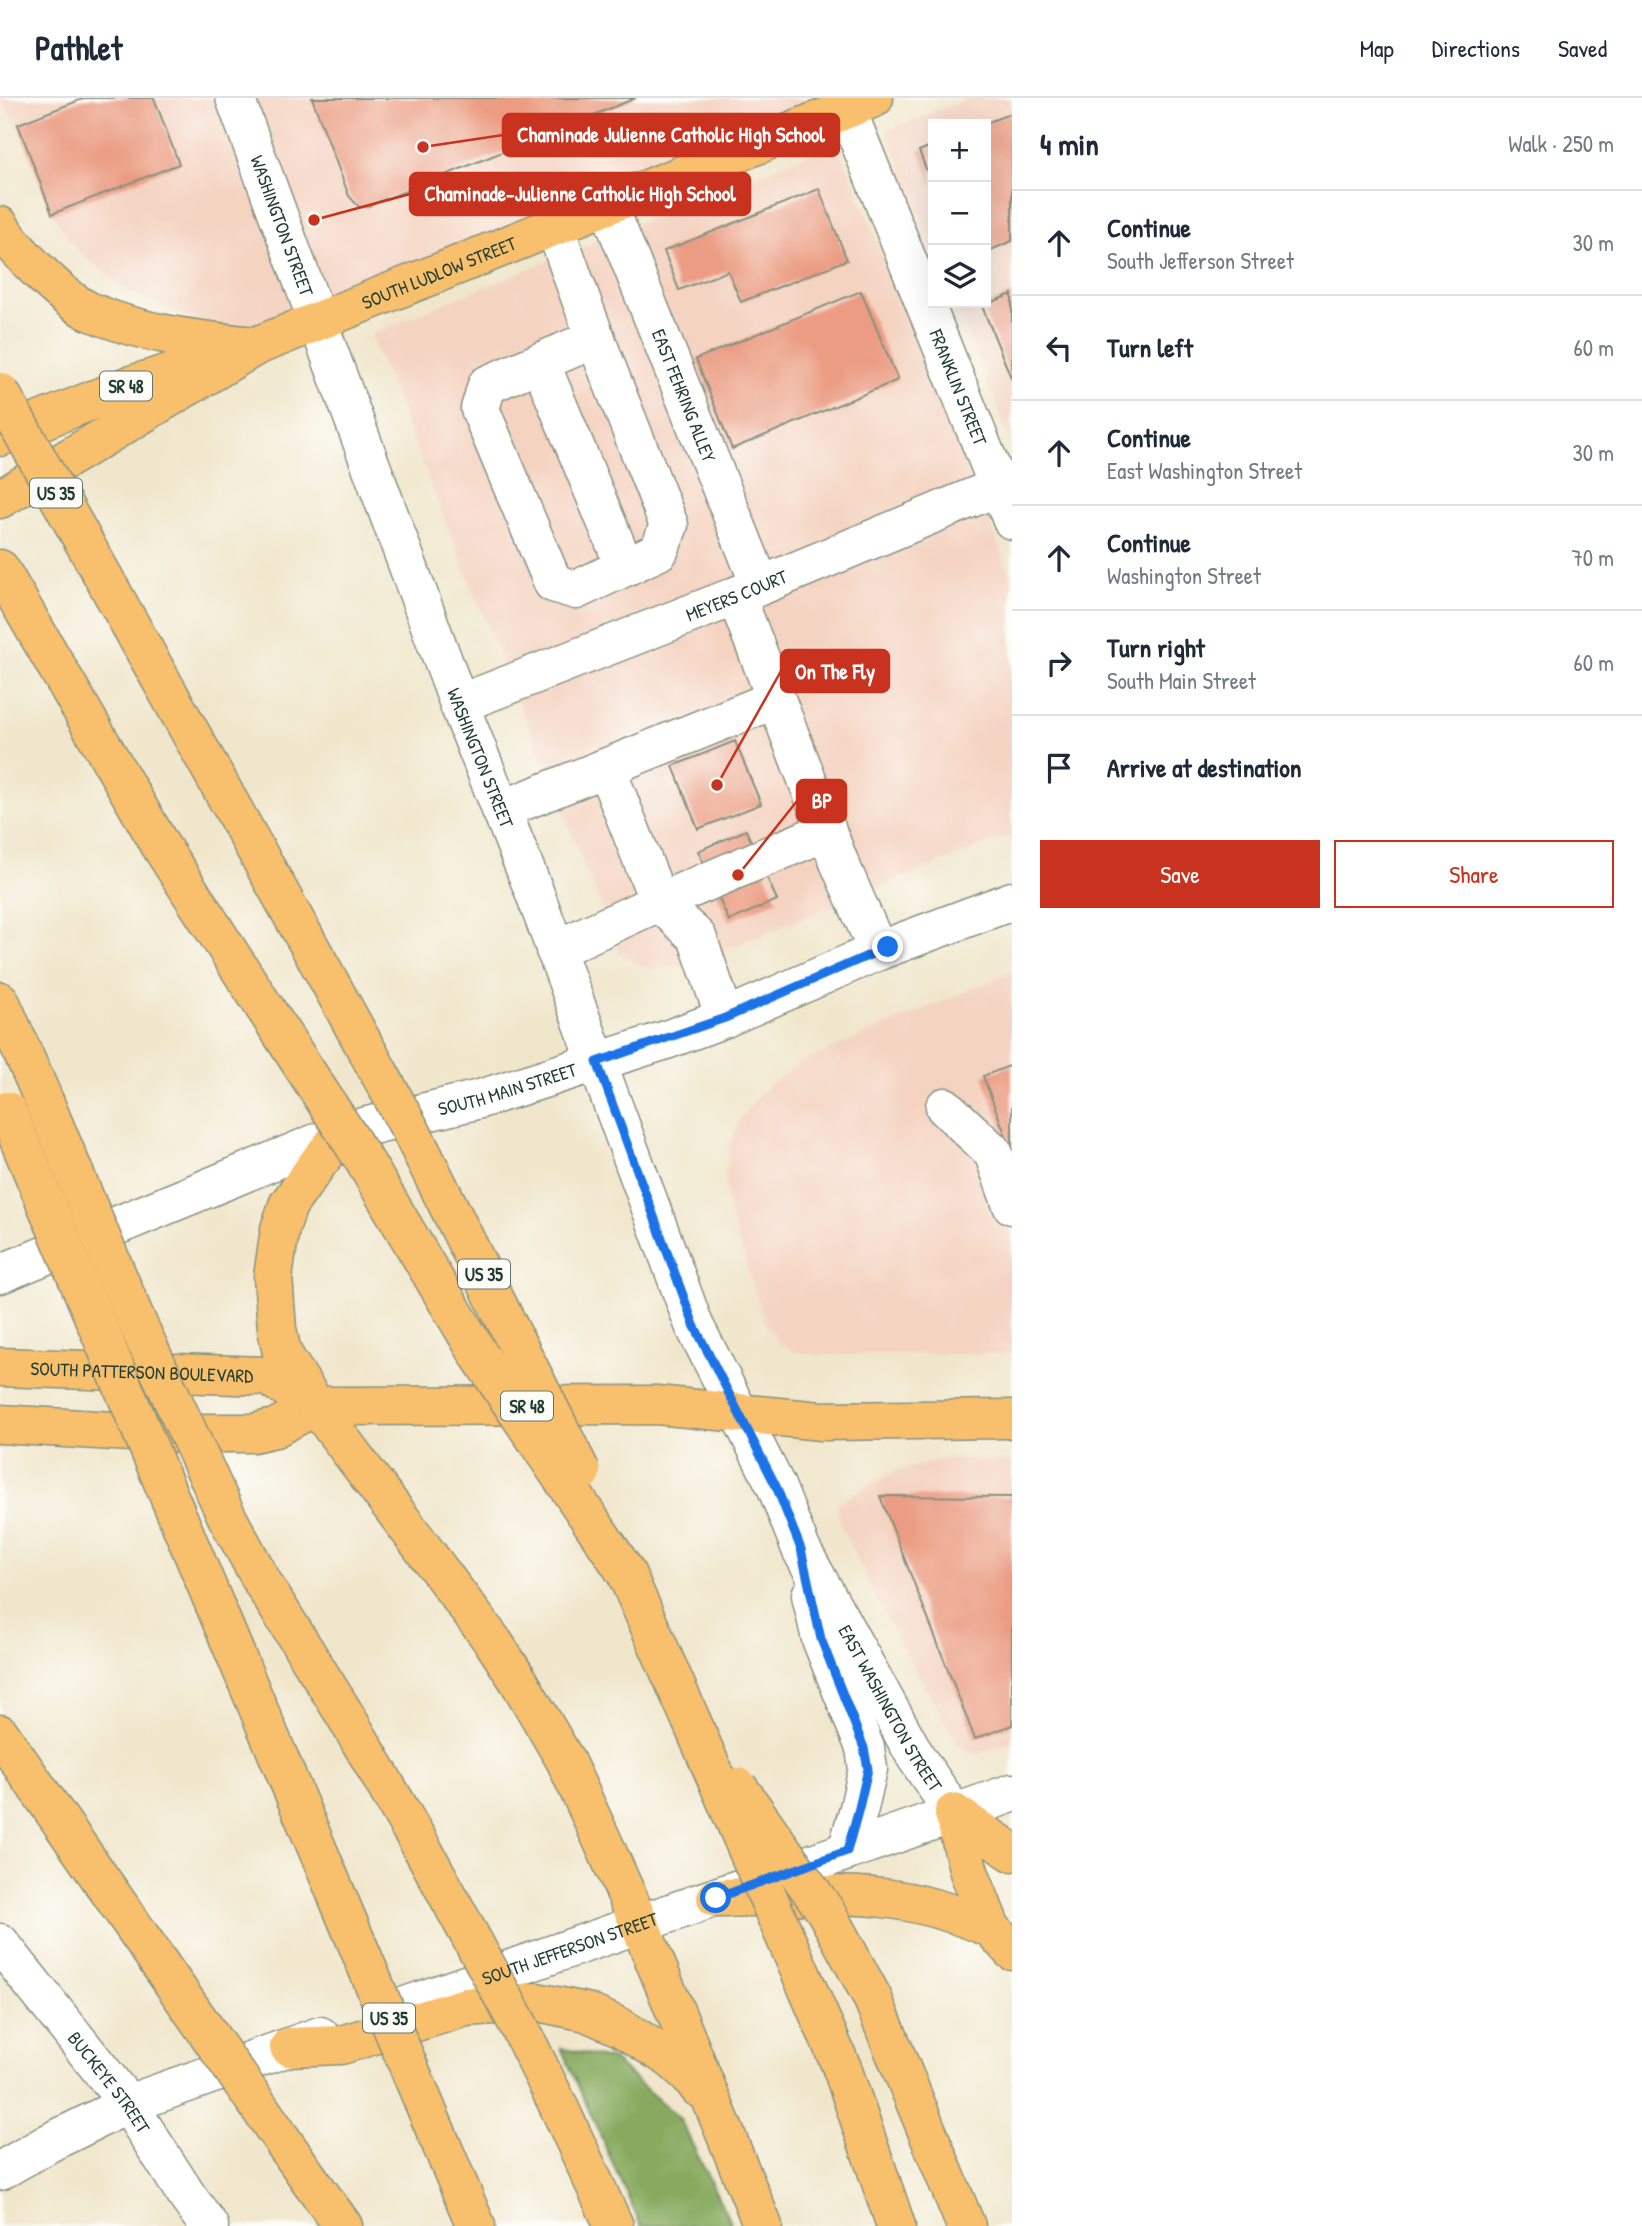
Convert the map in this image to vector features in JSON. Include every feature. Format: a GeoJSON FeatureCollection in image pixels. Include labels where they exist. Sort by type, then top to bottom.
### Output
{"type":"FeatureCollection","features":[{"type":"Feature","properties":{"kind":"main road","name":"SOUTH LUDLOW STREET"},"geometry":{"type":"LineString","coordinates":[[0,437],[128,386],[256,346],[608,205],[854,102]]}},
{"type":"Feature","properties":{"kind":"main road"},"geometry":{"type":"LineString","coordinates":[[0,226],[42,276],[86,310],[137,328],[204,341],[256,346]]}},
{"type":"Feature","properties":{"kind":"main road"},"geometry":{"type":"LineString","coordinates":[[0,499],[256,346]]}},
{"type":"Feature","properties":{"kind":"main road","name":"US 35"},"geometry":{"type":"LineString","coordinates":[[0,392],[330,981],[411,1131],[594,1499],[842,2068],[896,2226]]}},
{"type":"Feature","properties":{"kind":"main road"},"geometry":{"type":"LineString","coordinates":[[9,585],[160,845],[378,1183],[479,1355],[626,1573]]}},
{"type":"Feature","properties":{"kind":"main road"},"geometry":{"type":"LineString","coordinates":[[0,1001],[135,1318],[227,1517],[264,1584],[345,1715],[422,1848],[518,2025],[614,2226]]}},
{"type":"Feature","properties":{"kind":"main road","name":"US 35"},"geometry":{"type":"LineString","coordinates":[[3,1103],[476,2226]]}},
{"type":"Feature","properties":{"kind":"main road"},"geometry":{"type":"LineString","coordinates":[[343,1132],[288,1205],[280,1229],[273,1277],[277,1329],[282,1353],[316,1406],[494,1643],[565,1760],[640,1925],[763,2226]]}},
{"type":"Feature","properties":{"kind":"main road","name":"SOUTH PATTERSON BOULEVARD"},"geometry":{"type":"LineString","coordinates":[[0,1367],[267,1376],[316,1406]]}},
{"type":"Feature","properties":{"kind":"main road","name":"SR 48"},"geometry":{"type":"LineString","coordinates":[[0,1424],[147,1433],[253,1433],[275,1428],[316,1406],[656,1405],[821,1421],[1012,1419]]}},
{"type":"Feature","properties":{"kind":"main road"},"geometry":{"type":"LineString","coordinates":[[691,1720],[826,1912],[872,1997],[966,2226]]}},
{"type":"Feature","properties":{"kind":"main road"},"geometry":{"type":"LineString","coordinates":[[0,1734],[343,2226]]}},
{"type":"Feature","properties":{"kind":"main road"},"geometry":{"type":"LineString","coordinates":[[954,1813],[1012,1852]]}},
{"type":"Feature","properties":{"kind":"main road"},"geometry":{"type":"LineString","coordinates":[[954,1813],[969,1872],[1002,1939]]}},
{"type":"Feature","properties":{"kind":"main road"},"geometry":{"type":"LineString","coordinates":[[716,1898],[885,1898],[946,1911],[1002,1939]]}},
{"type":"Feature","properties":{"kind":"main road"},"geometry":{"type":"LineString","coordinates":[[289,2047],[341,2045],[466,2007],[520,2002],[547,2003],[598,2017],[650,2045],[689,2075],[716,2113]]}},
{"type":"Feature","properties":{"kind":"street","name":"WASHINGTON STREET"},"geometry":{"type":"LineString","coordinates":[[235,98],[459,704],[555,950],[694,1325],[738,1413]]}},
{"type":"Feature","properties":{"kind":"street","name":"FRANKLIN STREET"},"geometry":{"type":"LineString","coordinates":[[854,102],[1007,496]]}},
{"type":"Feature","properties":{"kind":"street","name":"EAST FEHRING ALLEY"},"geometry":{"type":"LineString","coordinates":[[608,205],[748,590],[776,699],[827,831],[878,951]]}},
{"type":"Feature","properties":{"kind":"street"},"geometry":{"type":"LineString","coordinates":[[555,226],[669,525],[659,551],[576,590],[554,583],[480,409],[487,385],[596,338]]}},
{"type":"Feature","properties":{"kind":"street"},"geometry":{"type":"LineString","coordinates":[[540,362],[625,567]]}},
{"type":"Feature","properties":{"kind":"street","name":"MEYERS COURT"},"geometry":{"type":"LineString","coordinates":[[459,704],[748,590],[1007,496]]}},
{"type":"Feature","properties":{"kind":"street"},"geometry":{"type":"LineString","coordinates":[[501,810],[776,699]]}},
{"type":"Feature","properties":{"kind":"street"},"geometry":{"type":"LineString","coordinates":[[607,768],[659,902],[697,937],[725,1018]]}},
{"type":"Feature","properties":{"kind":"street"},"geometry":{"type":"LineString","coordinates":[[555,950],[659,902],[827,831]]}},
{"type":"Feature","properties":{"kind":"street","name":"SOUTH MAIN STREET"},"geometry":{"type":"LineString","coordinates":[[0,1274],[343,1132],[480,1099],[597,1062],[725,1018],[878,951],[1011,905]]}},
{"type":"Feature","properties":{"kind":"street"},"geometry":{"type":"LineString","coordinates":[[946,1107],[993,1152],[1012,1205]]}},
{"type":"Feature","properties":{"kind":"street","name":"EAST WASHINGTON STREET"},"geometry":{"type":"LineString","coordinates":[[738,1413],[776,1486],[801,1549],[916,1758],[954,1813]]}},
{"type":"Feature","properties":{"kind":"street"},"geometry":{"type":"LineString","coordinates":[[801,1549],[821,1639],[864,1748],[868,1769],[847,1851]]}},
{"type":"Feature","properties":{"kind":"street","name":"SOUTH JEFFERSON STREET"},"geometry":{"type":"LineString","coordinates":[[0,2171],[128,2104],[1012,1793]]}},
{"type":"Feature","properties":{"kind":"street","name":"BUCKEYE STREET"},"geometry":{"type":"LineString","coordinates":[[0,1943],[128,2104],[209,2226]]}},
{"type":"Feature","properties":{"kind":"shaded area"},"geometry":{"type":"Polygon","coordinates":[[[0,98],[874,98],[256,346],[129,292],[74,247],[52,214],[18,124],[0,98]]]}},
{"type":"Feature","properties":{"kind":"shaded area"},"geometry":{"type":"Polygon","coordinates":[[[969,98],[1012,98],[1012,444],[957,308],[991,308],[991,119],[928,119],[928,234],[887,131],[969,98]]]}},
{"type":"Feature","properties":{"kind":"shaded area"},"geometry":{"type":"Polygon","coordinates":[[[838,142],[1012,578],[1012,834],[683,966],[649,970],[620,953],[370,334],[838,142]]]}},
{"type":"Feature","properties":{"kind":"shaded area"},"geometry":{"type":"Polygon","coordinates":[[[1012,972],[1012,1353],[822,1355],[795,1352],[778,1342],[764,1321],[727,1203],[725,1179],[730,1145],[741,1118],[764,1089],[801,1062],[1012,972]]]}},
{"type":"Feature","properties":{"kind":"shaded area"},"geometry":{"type":"Polygon","coordinates":[[[946,1458],[1012,1462],[1012,1741],[982,1753],[969,1752],[958,1744],[884,1614],[841,1526],[837,1504],[898,1471],[946,1458]]]}},
{"type":"Feature","properties":{"kind":"green space"},"geometry":{"type":"Polygon","coordinates":[[[561,2048],[613,2060],[680,2119],[732,2226],[641,2226],[561,2048]]]}},
{"type":"Feature","properties":{"kind":"building"},"geometry":{"type":"Polygon","coordinates":[[[85,98],[154,98],[179,164],[52,214],[18,124],[85,98]]]}},
{"type":"Feature","properties":{"kind":"building"},"geometry":{"type":"Polygon","coordinates":[[[312,98],[636,98],[366,207],[359,207],[349,196],[312,98]]]}},
{"type":"Feature","properties":{"kind":"building"},"geometry":{"type":"Polygon","coordinates":[[[1012,113],[1012,241],[991,250],[991,182],[991,121],[1012,113]]]}},
{"type":"Feature","properties":{"kind":"building"},"geometry":{"type":"Polygon","coordinates":[[[928,147],[928,174],[919,151],[928,147]]]}},
{"type":"Feature","properties":{"kind":"building"},"geometry":{"type":"Polygon","coordinates":[[[819,189],[847,260],[741,302],[728,271],[679,290],[664,251],[819,189]]]}},
{"type":"Feature","properties":{"kind":"building"},"geometry":{"type":"Polygon","coordinates":[[[861,291],[898,380],[732,449],[696,359],[861,291]]]}},
{"type":"Feature","properties":{"kind":"building"},"geometry":{"type":"Polygon","coordinates":[[[1012,294],[1012,380],[983,308],[991,308],[991,302],[1012,294]]]}},
{"type":"Feature","properties":{"kind":"building"},"geometry":{"type":"Polygon","coordinates":[[[735,741],[761,804],[698,829],[673,766],[735,741]]]}},
{"type":"Feature","properties":{"kind":"building"},"geometry":{"type":"Polygon","coordinates":[[[746,830],[777,900],[729,921],[698,851],[746,830]]]}},
{"type":"Feature","properties":{"kind":"building"},"geometry":{"type":"Polygon","coordinates":[[[1012,1065],[1012,1152],[983,1076],[1012,1065]]]}},
{"type":"Feature","properties":{"kind":"building"},"geometry":{"type":"Polygon","coordinates":[[[880,1496],[1012,1497],[1012,1725],[975,1739],[880,1496]]]}},
{"type":"Feature","properties":{"kind":"place","name":"Chaminade Julienne Catholic High School"},"geometry":{"type":"Point","coordinates":[423,147]}},
{"type":"Feature","properties":{"kind":"place","name":"Chaminade-Julienne Catholic High School"},"geometry":{"type":"Point","coordinates":[314,220]}},
{"type":"Feature","properties":{"kind":"place","name":"On The Fly"},"geometry":{"type":"Point","coordinates":[717,785]}},
{"type":"Feature","properties":{"kind":"place","name":"BP"},"geometry":{"type":"Point","coordinates":[738,875]}},
{"type":"Feature","properties":{"kind":"route"},"geometry":{"type":"LineString","coordinates":[[716,1898],[847,1851],[868,1769],[864,1748],[821,1639],[801,1549],[776,1486],[694,1325],[597,1062],[725,1018],[888,947]]}}]}
